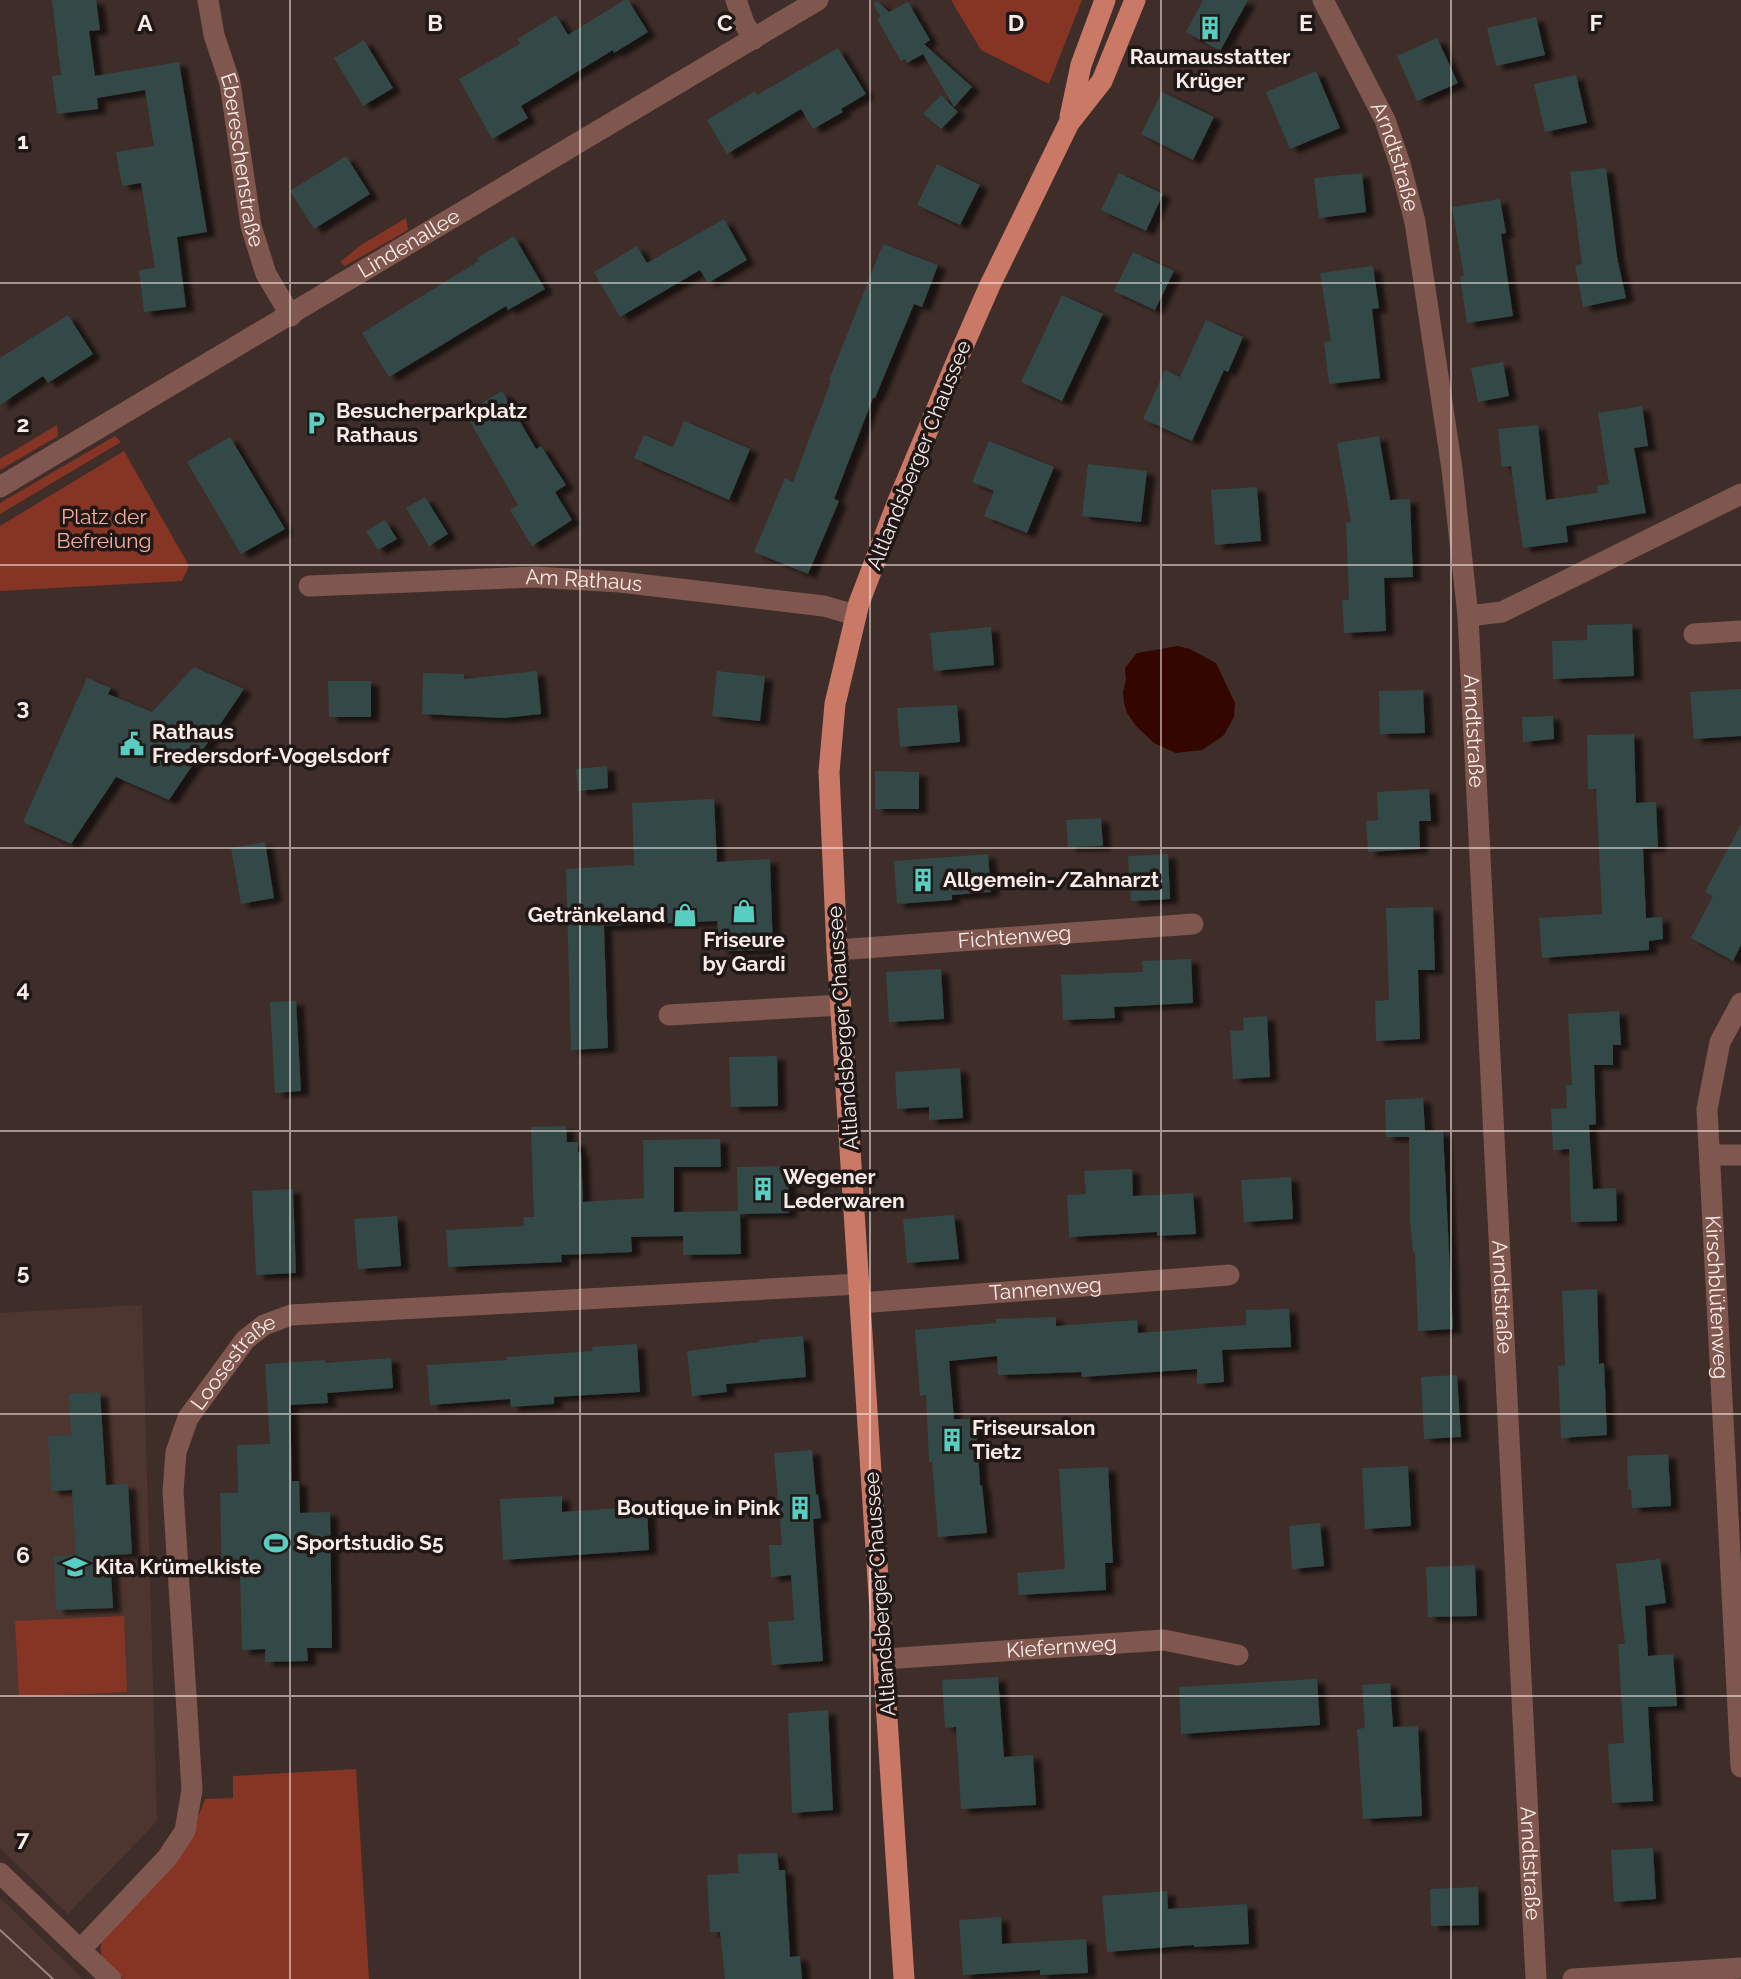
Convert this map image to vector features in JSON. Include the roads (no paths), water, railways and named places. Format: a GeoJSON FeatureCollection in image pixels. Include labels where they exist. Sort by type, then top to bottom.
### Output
{"type":"FeatureCollection","features":[{"type":"Feature","properties":{"kind":"main road","name":"Altlandsberger Chaussee"},"geometry":{"type":"LineString","coordinates":[[1069,123],[1081,65],[1105,0]]}},
{"type":"Feature","properties":{"kind":"main road","name":"Altlandsberger Chaussee"},"geometry":{"type":"LineString","coordinates":[[904,1979],[837,950],[829,772],[835,704],[855,615],[898,501],[963,346],[1069,123],[1102,81],[1135,0]]}},
{"type":"Feature","properties":{"kind":"street","name":"Ebereschenstraße"},"geometry":{"type":"LineString","coordinates":[[208,0],[214,35],[230,82],[251,226],[266,274],[291,316]]}},
{"type":"Feature","properties":{"kind":"street"},"geometry":{"type":"LineString","coordinates":[[736,0],[744,23],[754,39]]}},
{"type":"Feature","properties":{"kind":"street","name":"Lindenallee"},"geometry":{"type":"LineString","coordinates":[[0,487],[818,0]]}},
{"type":"Feature","properties":{"kind":"street","name":"Arndtstraße"},"geometry":{"type":"LineString","coordinates":[[1324,0],[1385,120],[1415,222],[1452,469],[1468,616],[1536,1979]]}},
{"type":"Feature","properties":{"kind":"street"},"geometry":{"type":"LineString","coordinates":[[1468,616],[1502,612],[1741,494]]}},
{"type":"Feature","properties":{"kind":"street","name":"Am Rathaus"},"geometry":{"type":"LineString","coordinates":[[309,586],[535,577],[580,579],[824,606],[855,615]]}},
{"type":"Feature","properties":{"kind":"street"},"geometry":{"type":"LineString","coordinates":[[1694,634],[1741,631]]}},
{"type":"Feature","properties":{"kind":"street","name":"Fichtenweg"},"geometry":{"type":"LineString","coordinates":[[837,950],[1193,923]]}},
{"type":"Feature","properties":{"kind":"street","name":"Kirschblütenweg"},"geometry":{"type":"LineString","coordinates":[[1741,1003],[1720,1042],[1707,1109],[1741,1767]]}},
{"type":"Feature","properties":{"kind":"street"},"geometry":{"type":"LineString","coordinates":[[669,1015],[841,1005]]}},
{"type":"Feature","properties":{"kind":"street"},"geometry":{"type":"LineString","coordinates":[[1710,1155],[1741,1155]]}},
{"type":"Feature","properties":{"kind":"street","name":"Tannenweg"},"geometry":{"type":"LineString","coordinates":[[860,1293],[1229,1275]]}},
{"type":"Feature","properties":{"kind":"street","name":"Loosestraße"},"geometry":{"type":"LineString","coordinates":[[80,1950],[166,1858],[185,1830],[192,1790],[173,1491],[176,1452],[188,1418],[246,1340],[264,1325],[291,1315],[860,1293]]}},
{"type":"Feature","properties":{"kind":"street","name":"Kiefernweg"},"geometry":{"type":"LineString","coordinates":[[884,1659],[1164,1640],[1237,1655]]}},
{"type":"Feature","properties":{"kind":"street"},"geometry":{"type":"LineString","coordinates":[[0,1873],[111,1979]]}},
{"type":"Feature","properties":{"kind":"street"},"geometry":{"type":"LineString","coordinates":[[1573,1979],[1741,1968]]}},
{"type":"Feature","properties":{"kind":"tram line"},"geometry":{"type":"LineString","coordinates":[[0,1930],[53,1979]]}},
{"type":"Feature","properties":{"kind":"place","name":"Raumausstatter Krüger"},"geometry":{"type":"Point","coordinates":[1210,28]}},
{"type":"Feature","properties":{"kind":"place","name":"Besucherparkplatz Rathaus"},"geometry":{"type":"Point","coordinates":[316,423]}},
{"type":"Feature","properties":{"kind":"place","name":"Rathaus Fredersdorf-Vogelsdorf"},"geometry":{"type":"Point","coordinates":[132,744]}},
{"type":"Feature","properties":{"kind":"place","name":"Allgemein-/Zahnarzt"},"geometry":{"type":"Point","coordinates":[923,880]}},
{"type":"Feature","properties":{"kind":"place","name":"Friseure by Gardi"},"geometry":{"type":"Point","coordinates":[744,911]}},
{"type":"Feature","properties":{"kind":"place","name":"Getränkeland"},"geometry":{"type":"Point","coordinates":[685,915]}},
{"type":"Feature","properties":{"kind":"place","name":"Wegener Lederwaren"},"geometry":{"type":"Point","coordinates":[763,1189]}},
{"type":"Feature","properties":{"kind":"place","name":"Friseursalon Tietz"},"geometry":{"type":"Point","coordinates":[952,1440]}},
{"type":"Feature","properties":{"kind":"place","name":"Boutique in Pink"},"geometry":{"type":"Point","coordinates":[800,1508]}},
{"type":"Feature","properties":{"kind":"place","name":"Sportstudio S5"},"geometry":{"type":"Point","coordinates":[276,1543]}},
{"type":"Feature","properties":{"kind":"place","name":"Kita Krümelkiste"},"geometry":{"type":"Point","coordinates":[75,1567]}},
{"type":"Feature","properties":{"kind":"park label","name":"Platz der Befreiung"},"geometry":{"type":"Point","coordinates":[104,529]}}]}
